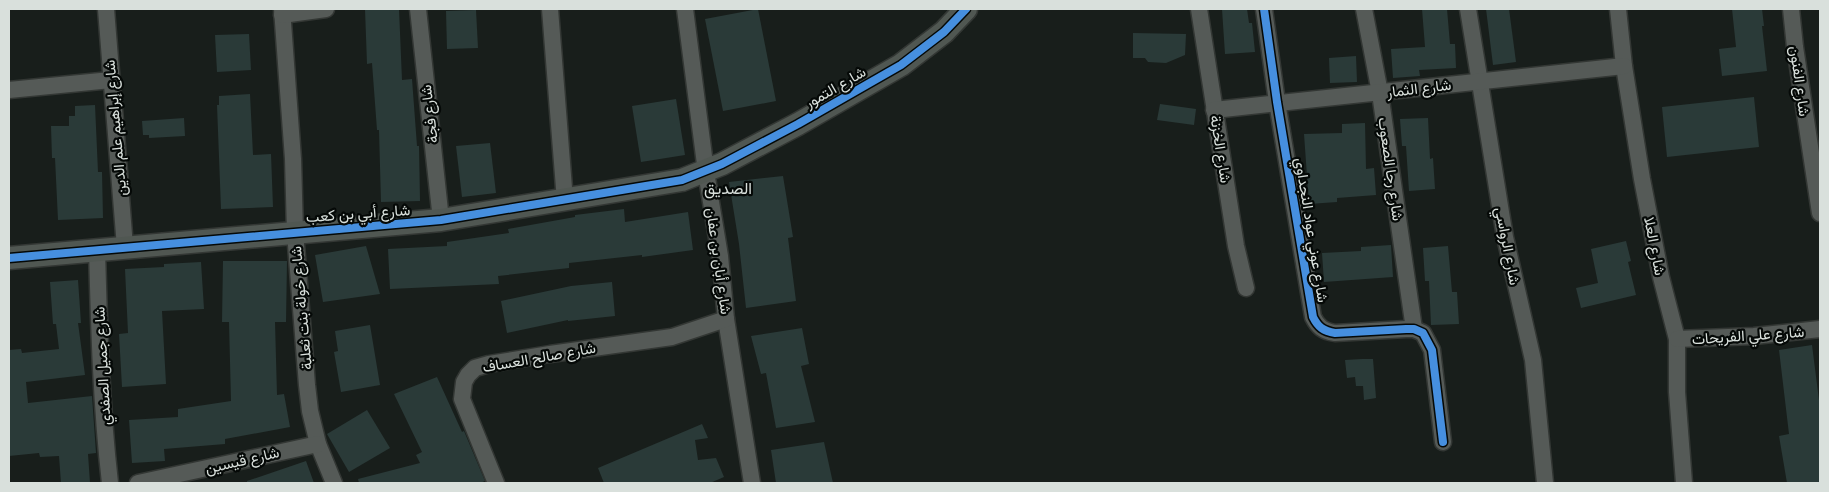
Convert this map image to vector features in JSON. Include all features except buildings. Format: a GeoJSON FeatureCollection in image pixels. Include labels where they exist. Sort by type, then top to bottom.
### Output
{"type":"FeatureCollection","features":[{"type":"Feature","properties":{"kind":"street","name":"شارع إبراهيم علم الدين"},"geometry":{"type":"LineString","coordinates":[[106,9],[125,247]]}},
{"type":"Feature","properties":{"kind":"street"},"geometry":{"type":"LineString","coordinates":[[282,12],[326,9]]}},
{"type":"Feature","properties":{"kind":"street","name":"شارع فجة"},"geometry":{"type":"LineString","coordinates":[[418,9],[441,220]]}},
{"type":"Feature","properties":{"kind":"street"},"geometry":{"type":"LineString","coordinates":[[550,9],[565,201]]}},
{"type":"Feature","properties":{"kind":"street","name":"شارع أبان بن عفان"},"geometry":{"type":"LineString","coordinates":[[685,9],[706,172],[720,256],[726,319],[752,483]]}},
{"type":"Feature","properties":{"kind":"street","name":"شارع التمور"},"geometry":{"type":"LineString","coordinates":[[706,172],[798,124],[901,65],[944,32],[966,9]]}},
{"type":"Feature","properties":{"kind":"street","name":"شارع الخزنة"},"geometry":{"type":"LineString","coordinates":[[1199,9],[1236,246],[1246,288]]}},
{"type":"Feature","properties":{"kind":"street","name":"شارع عوني عواد النجداوي"},"geometry":{"type":"LineString","coordinates":[[1264,9],[1309,305],[1318,326],[1325,331],[1336,333],[1414,329]]}},
{"type":"Feature","properties":{"kind":"street","name":"شارع رجا الصعوب"},"geometry":{"type":"LineString","coordinates":[[1364,9],[1380,93],[1414,329]]}},
{"type":"Feature","properties":{"kind":"street","name":"شارع الرواسي"},"geometry":{"type":"LineString","coordinates":[[1468,9],[1505,237],[1534,360],[1545,483]]}},
{"type":"Feature","properties":{"kind":"street","name":"شارع العلا"},"geometry":{"type":"LineString","coordinates":[[1618,9],[1624,66],[1652,231],[1677,339],[1677,392],[1684,483]]}},
{"type":"Feature","properties":{"kind":"street","name":"شارع الفنون"},"geometry":{"type":"LineString","coordinates":[[1790,9],[1820,213]]}},
{"type":"Feature","properties":{"kind":"street","name":"شارع خولة بنت ثعلبة"},"geometry":{"type":"LineString","coordinates":[[282,12],[293,159],[295,232],[310,411],[318,444],[334,483]]}},
{"type":"Feature","properties":{"kind":"street","name":"شارع الثمار"},"geometry":{"type":"LineString","coordinates":[[1214,110],[1624,66]]}},
{"type":"Feature","properties":{"kind":"street"},"geometry":{"type":"LineString","coordinates":[[9,90],[112,80]]}},
{"type":"Feature","properties":{"kind":"street","name":"شارع أبي بن كعب"},"geometry":{"type":"LineString","coordinates":[[9,258],[295,232],[390,226],[441,220],[565,201],[682,180],[706,172]]}},
{"type":"Feature","properties":{"kind":"street","name":"شارع جميل الصفدي"},"geometry":{"type":"LineString","coordinates":[[97,249],[99,338],[110,483]]}},
{"type":"Feature","properties":{"kind":"street","name":"شارع صالح العساف"},"geometry":{"type":"LineString","coordinates":[[496,483],[462,399],[464,382],[475,368],[550,354],[672,336],[726,319]]}},
{"type":"Feature","properties":{"kind":"street"},"geometry":{"type":"LineString","coordinates":[[1414,329],[1423,333],[1432,350],[1443,442]]}},
{"type":"Feature","properties":{"kind":"street","name":"شارع علي الفريحات"},"geometry":{"type":"LineString","coordinates":[[1677,339],[1754,336],[1820,329]]}},
{"type":"Feature","properties":{"kind":"street","name":"شارع قيسين"},"geometry":{"type":"LineString","coordinates":[[138,483],[318,444]]}},
{"type":"Feature","properties":{"kind":"cycle path"},"geometry":{"type":"LineString","coordinates":[[9,258],[441,220],[682,180],[722,164],[798,124],[901,65],[944,32],[966,9]]}},
{"type":"Feature","properties":{"kind":"cycle path"},"geometry":{"type":"LineString","coordinates":[[1264,9],[1277,102],[1313,317],[1321,328],[1335,333],[1406,329],[1414,329],[1423,333],[1432,350],[1443,442]]}},
{"type":"Feature","properties":{"kind":"district","name":"الصديق"},"geometry":{"type":"Point","coordinates":[728,188]}}]}
